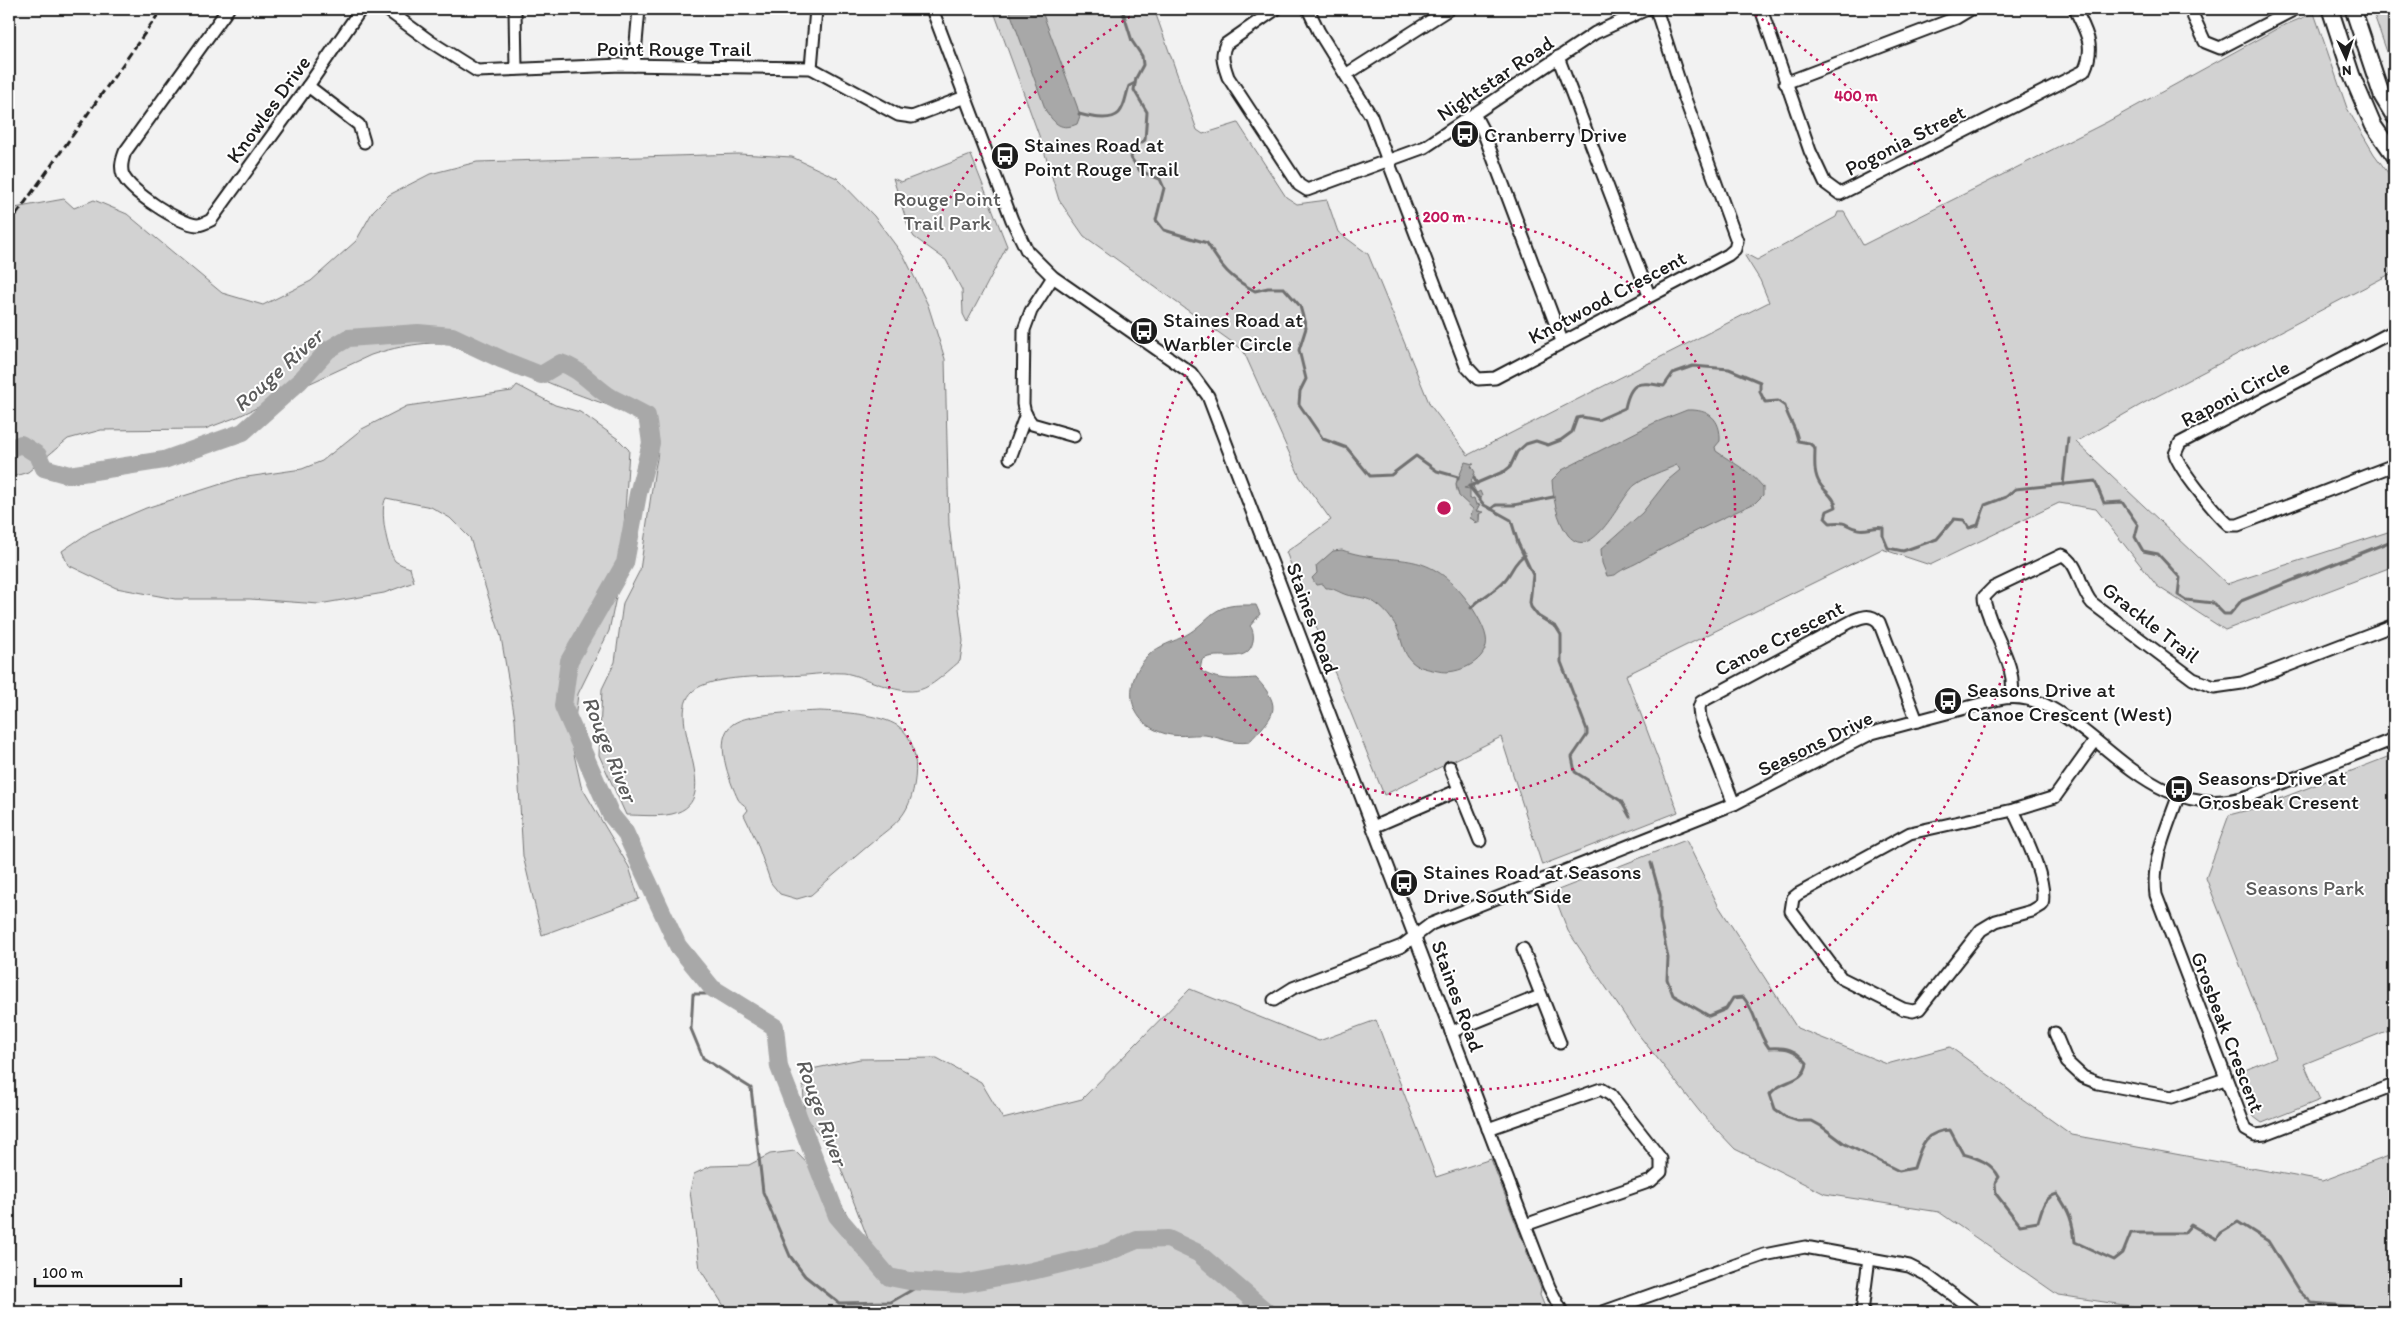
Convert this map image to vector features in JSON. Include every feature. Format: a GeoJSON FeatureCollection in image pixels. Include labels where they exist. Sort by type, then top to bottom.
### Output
{"type":"FeatureCollection","features":[{"type":"Feature","properties":{"kind":"main road"},"geometry":{"type":"LineString","coordinates":[[2330,9],[2352,76],[2372,125],[2394,156]]}},
{"type":"Feature","properties":{"kind":"main road"},"geometry":{"type":"LineString","coordinates":[[2352,9],[2382,96],[2394,116]]}},
{"type":"Feature","properties":{"kind":"street","name":"Knowles Drive"},"geometry":{"type":"LineString","coordinates":[[228,9],[125,152],[121,162],[122,173],[133,189],[183,222],[199,225],[212,220],[361,9]]}},
{"type":"Feature","properties":{"kind":"street","name":"Point Rouge Trail"},"geometry":{"type":"LineString","coordinates":[[386,9],[431,42],[477,71],[634,65],[812,68],[898,115],[912,117],[965,97]]}},
{"type":"Feature","properties":{"kind":"street"},"geometry":{"type":"LineString","coordinates":[[514,9],[516,69]]}},
{"type":"Feature","properties":{"kind":"street"},"geometry":{"type":"LineString","coordinates":[[634,65],[639,9]]}},
{"type":"Feature","properties":{"kind":"street"},"geometry":{"type":"LineString","coordinates":[[812,68],[816,9]]}},
{"type":"Feature","properties":{"kind":"street","name":"Staines Road"},"geometry":{"type":"LineString","coordinates":[[932,9],[1012,220],[1028,251],[1053,277],[1192,373],[1208,396],[1246,490],[1321,695],[1416,935],[1525,1226],[1549,1287],[1562,1312]]}},
{"type":"Feature","properties":{"kind":"street","name":"Nightstar Road"},"geometry":{"type":"LineString","coordinates":[[1276,9],[1226,44],[1222,51],[1222,60],[1228,77],[1299,185],[1307,190],[1425,147],[1595,33],[1647,9]]}},
{"type":"Feature","properties":{"kind":"street"},"geometry":{"type":"LineString","coordinates":[[1308,9],[1319,32],[1347,74],[1371,116],[1388,161]]}},
{"type":"Feature","properties":{"kind":"street"},"geometry":{"type":"LineString","coordinates":[[1347,74],[1449,9]]}},
{"type":"Feature","properties":{"kind":"street","name":"Knotwood Crescent"},"geometry":{"type":"LineString","coordinates":[[1388,161],[1466,366],[1478,379],[1495,378],[1728,255],[1735,249],[1736,241],[1684,96],[1656,9]]}},
{"type":"Feature","properties":{"kind":"street","name":"Pogonia Street"},"geometry":{"type":"LineString","coordinates":[[1761,9],[1785,83],[1824,183],[1840,194],[2084,71],[2090,58],[2091,47],[2075,9]]}},
{"type":"Feature","properties":{"kind":"street"},"geometry":{"type":"LineString","coordinates":[[1785,83],[1956,18],[1971,9]]}},
{"type":"Feature","properties":{"kind":"street"},"geometry":{"type":"LineString","coordinates":[[2190,9],[2205,42],[2220,48],[2295,9]]}},
{"type":"Feature","properties":{"kind":"street"},"geometry":{"type":"LineString","coordinates":[[1558,58],[1650,295]]}},
{"type":"Feature","properties":{"kind":"street"},"geometry":{"type":"LineString","coordinates":[[308,86],[359,125],[364,142]]}},
{"type":"Feature","properties":{"kind":"street"},"geometry":{"type":"LineString","coordinates":[[1474,114],[1483,131],[1562,341]]}},
{"type":"Feature","properties":{"kind":"street"},"geometry":{"type":"LineString","coordinates":[[1053,277],[1031,311],[1024,330],[1023,404],[1032,424],[1074,436]]}},
{"type":"Feature","properties":{"kind":"street","name":"Raponi Circle"},"geometry":{"type":"LineString","coordinates":[[2394,331],[2180,443],[2175,454],[2180,464],[2210,504],[2229,525],[2238,525],[2394,465]]}},
{"type":"Feature","properties":{"kind":"street"},"geometry":{"type":"LineString","coordinates":[[1010,458],[1026,414]]}},
{"type":"Feature","properties":{"kind":"street","name":"Grackle Trail"},"geometry":{"type":"LineString","coordinates":[[2012,698],[2014,686],[2010,664],[1990,618],[1984,597],[1994,588],[2062,555],[2071,562],[2083,590],[2092,603],[2193,679],[2214,687],[2242,683],[2394,625]]}},
{"type":"Feature","properties":{"kind":"street","name":"Canoe Crescent"},"geometry":{"type":"LineString","coordinates":[[1734,804],[1700,718],[1698,708],[1701,702],[1854,620],[1866,616],[1872,617],[1879,622],[1917,721]]}},
{"type":"Feature","properties":{"kind":"street","name":"Seasons Drive"},"geometry":{"type":"LineString","coordinates":[[1274,1000],[1294,988],[1402,946],[1431,924],[1734,804],[1872,732],[2012,698],[2028,700],[2052,710],[2153,784],[2178,797],[2210,802],[2238,799],[2394,739]]}},
{"type":"Feature","properties":{"kind":"street"},"geometry":{"type":"LineString","coordinates":[[2013,810],[2042,886],[2042,906],[2039,909],[1996,921],[1980,930],[1919,1009],[1913,1011],[1903,1009],[1841,978],[1791,910],[1793,898],[1798,894],[1910,833],[2013,810],[2055,797],[2095,741]]}},
{"type":"Feature","properties":{"kind":"street"},"geometry":{"type":"LineString","coordinates":[[1450,768],[1480,841]]}},
{"type":"Feature","properties":{"kind":"street"},"geometry":{"type":"LineString","coordinates":[[1373,827],[1459,790]]}},
{"type":"Feature","properties":{"kind":"street","name":"Grosbeak Crescent"},"geometry":{"type":"LineString","coordinates":[[2178,797],[2157,860],[2154,874],[2156,895],[2246,1130],[2255,1135],[2265,1134],[2394,1085]]}},
{"type":"Feature","properties":{"kind":"street"},"geometry":{"type":"LineString","coordinates":[[1523,949],[1560,1043]]}},
{"type":"Feature","properties":{"kind":"street"},"geometry":{"type":"LineString","coordinates":[[1451,1032],[1540,996]]}},
{"type":"Feature","properties":{"kind":"street"},"geometry":{"type":"LineString","coordinates":[[2055,1033],[2068,1062],[2083,1077],[2098,1083],[2172,1097],[2225,1079]]}},
{"type":"Feature","properties":{"kind":"street"},"geometry":{"type":"LineString","coordinates":[[1488,1129],[1601,1089],[1611,1095],[1661,1158],[1661,1172],[1651,1181],[1525,1226]]}},
{"type":"Feature","properties":{"kind":"street"},"geometry":{"type":"LineString","coordinates":[[1603,1312],[1764,1255],[1794,1248],[1817,1248],[1898,1263],[1918,1270],[1976,1312]]}},
{"type":"Feature","properties":{"kind":"street"},"geometry":{"type":"LineString","coordinates":[[1862,1312],[1869,1258]]}},
{"type":"Feature","properties":{"kind":"green space"},"geometry":{"type":"Polygon","coordinates":[[[993,9],[1154,9],[1197,130],[1203,134],[1238,123],[1286,197],[1297,204],[1327,200],[1338,232],[1368,254],[1430,405],[1468,455],[1769,302],[1760,280],[1745,256],[1746,254],[1757,260],[1836,217],[1838,212],[1844,212],[1863,245],[2107,122],[2280,27],[2314,13],[2347,108],[2374,154],[2394,181],[2394,272],[2144,403],[2076,442],[2227,584],[2394,530],[2394,566],[2225,630],[2157,586],[2096,509],[2059,503],[1930,565],[1882,549],[1626,675],[1678,812],[1542,865],[1501,737],[1384,795],[1286,552],[1331,520],[1300,477],[1243,350],[1084,236],[1059,200],[1041,141],[993,9]],[[1471,466],[1465,470],[1459,476],[1456,485],[1460,497],[1473,509],[1471,518],[1476,523],[1479,520],[1480,511],[1476,511],[1479,505],[1470,499],[1464,488],[1470,486],[1480,500],[1471,482],[1474,472],[1471,466]]]}},
{"type":"Feature","properties":{"kind":"green space"},"geometry":{"type":"Polygon","coordinates":[[[2372,9],[2394,9],[2394,72],[2372,9]]]}},
{"type":"Feature","properties":{"kind":"green space"},"geometry":{"type":"Polygon","coordinates":[[[739,154],[792,157],[837,178],[874,216],[905,258],[928,305],[945,359],[949,525],[963,641],[960,661],[938,680],[921,690],[901,690],[844,673],[735,678],[720,680],[697,688],[687,700],[684,716],[695,775],[695,792],[688,806],[672,814],[655,816],[626,815],[599,755],[602,689],[615,662],[623,603],[640,570],[657,457],[658,446],[653,431],[634,414],[560,388],[487,352],[456,344],[419,344],[371,355],[237,417],[205,429],[101,430],[68,439],[28,472],[9,478],[9,209],[64,199],[74,208],[94,200],[127,214],[222,293],[263,305],[311,281],[356,241],[373,211],[389,195],[430,174],[477,162],[739,154]]]}},
{"type":"Feature","properties":{"kind":"green space","name":"Rouge Point Trail Park"},"geometry":{"type":"Polygon","coordinates":[[[971,155],[1007,246],[967,322],[963,314],[962,290],[946,260],[914,237],[908,226],[893,178],[901,182],[971,155]]]}},
{"type":"Feature","properties":{"kind":"green space"},"geometry":{"type":"Polygon","coordinates":[[[517,385],[555,405],[580,412],[618,439],[629,450],[621,573],[609,631],[578,694],[572,745],[581,786],[629,867],[639,899],[542,935],[523,856],[515,719],[501,637],[470,538],[450,518],[431,507],[386,498],[383,511],[389,548],[395,561],[410,568],[414,582],[384,593],[319,604],[250,599],[175,599],[116,588],[68,565],[62,551],[90,532],[146,508],[240,478],[302,469],[322,461],[362,429],[407,406],[512,391],[517,385]]]}},
{"type":"Feature","properties":{"kind":"green space"},"geometry":{"type":"Polygon","coordinates":[[[820,711],[871,716],[898,726],[906,734],[912,745],[916,770],[911,797],[901,817],[811,895],[797,899],[780,894],[771,883],[756,840],[744,815],[748,810],[738,799],[727,771],[723,749],[724,739],[727,731],[733,724],[750,717],[820,711]]]}},
{"type":"Feature","properties":{"kind":"green space","name":"Seasons Park"},"geometry":{"type":"Polygon","coordinates":[[[2390,756],[2394,766],[2394,1028],[2304,1064],[2320,1100],[2262,1123],[2254,1117],[2238,1073],[2276,1057],[2206,878],[2229,815],[2256,808],[2390,756]]]}},
{"type":"Feature","properties":{"kind":"green space"},"geometry":{"type":"Polygon","coordinates":[[[1686,840],[1718,905],[1797,1028],[1887,1064],[1950,1047],[2072,1135],[2322,1181],[2394,1154],[2394,1312],[2170,1312],[2058,1295],[1939,1212],[1825,1194],[1735,1149],[1700,1112],[1634,1029],[1568,931],[1553,892],[1686,840]]]}},
{"type":"Feature","properties":{"kind":"green space"},"geometry":{"type":"Polygon","coordinates":[[[1190,989],[1319,1041],[1376,1020],[1436,1177],[1491,1159],[1541,1289],[1540,1295],[1547,1312],[728,1312],[700,1269],[690,1191],[694,1174],[711,1166],[749,1165],[770,1154],[795,1151],[835,1192],[861,1241],[878,1265],[838,1161],[805,1115],[802,1071],[860,1059],[937,1058],[981,1082],[1003,1119],[1082,1099],[1190,989]]]}},
{"type":"Feature","properties":{"kind":"shaded area"},"geometry":{"type":"Polygon","coordinates":[[[1009,9],[1041,9],[1077,106],[1080,116],[1077,124],[1067,127],[1059,125],[1052,120],[1046,111],[1009,9]]]}},
{"type":"Feature","properties":{"kind":"shaded area"},"geometry":{"type":"Polygon","coordinates":[[[1687,410],[1702,411],[1716,421],[1720,433],[1720,441],[1715,447],[1716,451],[1752,476],[1763,487],[1763,495],[1755,503],[1684,537],[1615,575],[1607,576],[1602,563],[1601,549],[1642,513],[1668,480],[1680,470],[1677,465],[1650,476],[1635,485],[1606,525],[1596,535],[1587,541],[1577,542],[1568,535],[1561,523],[1556,509],[1552,480],[1562,470],[1654,423],[1687,410]]]}},
{"type":"Feature","properties":{"kind":"shaded area"},"geometry":{"type":"Polygon","coordinates":[[[1465,462],[1473,464],[1471,466],[1475,472],[1471,482],[1474,484],[1473,489],[1477,493],[1480,491],[1482,496],[1480,501],[1470,486],[1464,488],[1470,489],[1470,499],[1474,498],[1476,505],[1480,504],[1476,511],[1483,512],[1479,514],[1479,523],[1470,518],[1473,509],[1459,496],[1456,484],[1465,462]]]}},
{"type":"Feature","properties":{"kind":"shaded area"},"geometry":{"type":"Polygon","coordinates":[[[1342,550],[1360,555],[1420,563],[1434,569],[1448,579],[1473,608],[1480,620],[1486,637],[1483,653],[1478,659],[1463,669],[1454,671],[1438,671],[1416,665],[1406,655],[1399,633],[1381,607],[1369,600],[1326,588],[1323,584],[1316,585],[1312,578],[1317,573],[1316,566],[1333,551],[1342,550]]]}},
{"type":"Feature","properties":{"kind":"shaded area"},"geometry":{"type":"Polygon","coordinates":[[[1256,605],[1260,614],[1250,626],[1253,631],[1253,641],[1250,649],[1239,656],[1208,657],[1202,660],[1200,670],[1220,678],[1256,678],[1271,697],[1273,705],[1272,712],[1264,725],[1249,742],[1243,743],[1205,735],[1178,736],[1163,733],[1150,727],[1135,710],[1132,699],[1135,676],[1141,665],[1153,652],[1194,630],[1222,608],[1256,605]]]}},
{"type":"Feature","properties":{"kind":"waterway"},"geometry":{"type":"LineString","coordinates":[[1122,9],[1132,41],[1142,56],[1143,65],[1136,78],[1134,90],[1147,112],[1145,140],[1133,148],[1131,158],[1140,171],[1160,179],[1164,188],[1156,220],[1164,230],[1207,243],[1227,272],[1239,282],[1255,291],[1268,288],[1284,288],[1300,306],[1306,328],[1299,350],[1306,379],[1300,391],[1299,404],[1323,439],[1347,448],[1370,476],[1391,475],[1416,456],[1437,471],[1458,477],[1458,479]]}},
{"type":"Feature","properties":{"kind":"waterway"},"geometry":{"type":"LineString","coordinates":[[1079,114],[1100,118],[1115,116],[1123,107],[1129,86],[1135,83]]}},
{"type":"Feature","properties":{"kind":"waterway","name":"Rouge River"},"geometry":{"type":"LineString","coordinates":[[9,449],[21,444],[38,455],[44,468],[69,475],[164,460],[243,432],[300,381],[328,350],[348,338],[418,333],[452,336],[503,360],[541,375],[561,363],[575,369],[605,394],[647,416],[651,443],[638,494],[625,563],[569,661],[563,706],[611,815],[625,832],[678,946],[712,988],[775,1027],[779,1067],[837,1216],[889,1277],[909,1281],[961,1284],[1032,1271],[1106,1253],[1137,1240],[1168,1239],[1198,1253],[1267,1312]]}},
{"type":"Feature","properties":{"kind":"waterway"},"geometry":{"type":"LineString","coordinates":[[1470,486],[1505,471],[1510,467],[1517,452],[1526,444],[1536,441],[1548,445],[1561,440],[1572,432],[1577,418],[1598,420],[1625,408],[1630,392],[1637,385],[1664,386],[1673,373],[1693,366],[1729,369],[1760,382],[1760,392],[1765,402],[1778,401],[1785,406],[1796,431],[1798,441],[1809,443],[1815,448],[1816,475],[1822,487],[1834,500],[1836,507],[1827,511],[1825,518],[1830,523],[1844,523],[1858,529],[1883,528],[1883,536],[1888,548],[1903,551],[1937,539],[1954,519],[1964,520],[1969,528],[1978,525],[1985,505],[2006,497],[2015,489],[2095,481],[2104,503],[2122,502],[2138,525],[2135,537],[2143,551],[2158,554],[2180,578],[2178,595],[2186,600],[2213,603],[2224,614],[2230,614],[2241,601],[2394,540]]}},
{"type":"Feature","properties":{"kind":"waterway"},"geometry":{"type":"LineString","coordinates":[[2063,485],[2068,438]]}},
{"type":"Feature","properties":{"kind":"waterway"},"geometry":{"type":"LineString","coordinates":[[1474,478],[1477,484]]}},
{"type":"Feature","properties":{"kind":"waterway"},"geometry":{"type":"LineString","coordinates":[[1469,486],[1484,505],[1511,520],[1518,543],[1533,575],[1531,607],[1538,616],[1556,627],[1561,635],[1561,662],[1587,730],[1587,735],[1572,757],[1575,772],[1621,801],[1630,817]]}},
{"type":"Feature","properties":{"kind":"waterway"},"geometry":{"type":"LineString","coordinates":[[1491,509],[1496,505],[1514,505],[1553,497]]}},
{"type":"Feature","properties":{"kind":"waterway"},"geometry":{"type":"LineString","coordinates":[[1471,608],[1501,584],[1525,555]]}},
{"type":"Feature","properties":{"kind":"waterway"},"geometry":{"type":"LineString","coordinates":[[1651,863],[1660,895],[1660,919],[1668,958],[1667,979],[1673,995],[1709,1016],[1726,1009],[1733,998],[1743,997],[1751,1008],[1761,1035],[1769,1048],[1790,1050],[1807,1063],[1802,1075],[1780,1086],[1770,1094],[1775,1109],[1786,1117],[1798,1121],[1812,1121],[1845,1144],[1899,1171],[1914,1168],[1919,1153],[1929,1137],[1934,1133],[1950,1130],[1963,1154],[1984,1162],[1996,1172],[1999,1177],[1995,1183],[1996,1194],[2020,1225],[2038,1222],[2046,1201],[2057,1194],[2070,1216],[2075,1242],[2114,1260],[2123,1253],[2131,1233],[2184,1233],[2191,1225],[2216,1239],[2220,1233],[2238,1222],[2268,1241],[2299,1291],[2312,1303],[2394,1310]]}},
{"type":"Feature","properties":{"kind":"waterway"},"geometry":{"type":"LineString","coordinates":[[706,994],[693,994],[691,1029],[703,1058],[751,1088],[763,1192],[790,1256],[805,1276],[839,1303],[891,1302],[917,1287]]}},
{"type":"Feature","properties":{"kind":"railway"},"geometry":{"type":"LineString","coordinates":[[9,225],[162,9]]}},
{"type":"Feature","properties":{"kind":"place","name":"Cranberry Drive"},"geometry":{"type":"Point","coordinates":[1465,134]}},
{"type":"Feature","properties":{"kind":"place","name":"Staines Road at Point Rouge Trail"},"geometry":{"type":"Point","coordinates":[1005,156]}},
{"type":"Feature","properties":{"kind":"place","name":"Staines Road at Warbler Circle"},"geometry":{"type":"Point","coordinates":[1144,331]}},
{"type":"Feature","properties":{"kind":"place","name":"Seasons Drive at Canoe Crescent (West)"},"geometry":{"type":"Point","coordinates":[1948,701]}},
{"type":"Feature","properties":{"kind":"place","name":"Seasons Drive at Grosbeak Cresent"},"geometry":{"type":"Point","coordinates":[2179,789]}},
{"type":"Feature","properties":{"kind":"place","name":"Staines Road at Seasons Drive South Side"},"geometry":{"type":"Point","coordinates":[1404,883]}}]}
